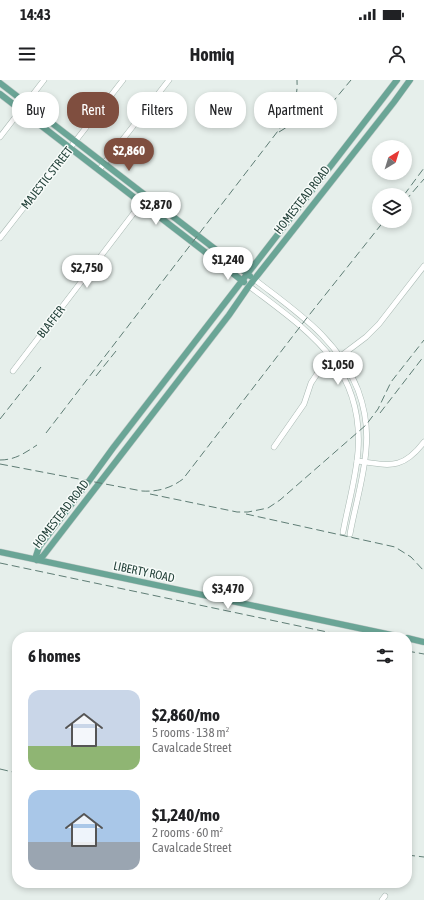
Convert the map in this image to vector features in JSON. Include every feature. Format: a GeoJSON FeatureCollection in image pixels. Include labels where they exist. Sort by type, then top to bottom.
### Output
{"type":"FeatureCollection","features":[{"type":"Feature","properties":{"kind":"main road","name":"HOMESTEAD ROAD"},"geometry":{"type":"LineString","coordinates":[[397,80],[143,408],[39,547],[36,556],[37,560],[42,557],[192,363],[254,279],[410,80]]}},
{"type":"Feature","properties":{"kind":"main road"},"geometry":{"type":"LineString","coordinates":[[0,83],[12,92]]}},
{"type":"Feature","properties":{"kind":"main road"},"geometry":{"type":"LineString","coordinates":[[0,94],[12,103]]}},
{"type":"Feature","properties":{"kind":"main road"},"geometry":{"type":"LineString","coordinates":[[386,96],[394,102]]}},
{"type":"Feature","properties":{"kind":"main road"},"geometry":{"type":"LineString","coordinates":[[44,128],[249,286]]}},
{"type":"Feature","properties":{"kind":"main road"},"geometry":{"type":"LineString","coordinates":[[58,128],[254,279]]}},
{"type":"Feature","properties":{"kind":"main road"},"geometry":{"type":"LineString","coordinates":[[343,150],[351,156]]}},
{"type":"Feature","properties":{"kind":"main road"},"geometry":{"type":"LineString","coordinates":[[318,183],[325,188]]}},
{"type":"Feature","properties":{"kind":"main road"},"geometry":{"type":"LineString","coordinates":[[283,229],[290,234]]}},
{"type":"Feature","properties":{"kind":"main road"},"geometry":{"type":"LineString","coordinates":[[206,328],[214,334]]}},
{"type":"Feature","properties":{"kind":"main road"},"geometry":{"type":"LineString","coordinates":[[183,357],[192,363]]}},
{"type":"Feature","properties":{"kind":"main road"},"geometry":{"type":"LineString","coordinates":[[143,408],[151,416]]}},
{"type":"Feature","properties":{"kind":"main road"},"geometry":{"type":"LineString","coordinates":[[113,448],[122,454]]}},
{"type":"Feature","properties":{"kind":"main road"},"geometry":{"type":"LineString","coordinates":[[63,515],[70,520]]}},
{"type":"Feature","properties":{"kind":"main road"},"geometry":{"type":"LineString","coordinates":[[23,557],[29,555],[39,547]]}},
{"type":"Feature","properties":{"kind":"main road"},"geometry":{"type":"LineString","coordinates":[[47,550],[49,560],[58,565]]}},
{"type":"Feature","properties":{"kind":"main road","name":"LIBERTY ROAD"},"geometry":{"type":"LineString","coordinates":[[0,552],[377,632]]}},
{"type":"Feature","properties":{"kind":"main road"},"geometry":{"type":"LineString","coordinates":[[412,639],[424,642]]}},
{"type":"Feature","properties":{"kind":"street"},"geometry":{"type":"LineString","coordinates":[[35,92],[44,80]]}},
{"type":"Feature","properties":{"kind":"street","name":"MAJESTIC STREET"},"geometry":{"type":"LineString","coordinates":[[0,238],[123,80]]}},
{"type":"Feature","properties":{"kind":"street"},"geometry":{"type":"LineString","coordinates":[[99,170],[169,80]]}},
{"type":"Feature","properties":{"kind":"street"},"geometry":{"type":"LineString","coordinates":[[0,137],[12,122]]}},
{"type":"Feature","properties":{"kind":"street","name":"BLAFFER"},"geometry":{"type":"LineString","coordinates":[[13,371],[146,197]]}},
{"type":"Feature","properties":{"kind":"street"},"geometry":{"type":"LineString","coordinates":[[274,447],[304,404],[311,383],[317,374],[366,337],[379,324],[424,266]]}},
{"type":"Feature","properties":{"kind":"street"},"geometry":{"type":"LineString","coordinates":[[254,279],[320,332],[340,356],[352,376],[363,407],[366,425],[366,450],[350,534]]}},
{"type":"Feature","properties":{"kind":"street"},"geometry":{"type":"LineString","coordinates":[[249,286],[313,336],[334,360],[350,392],[357,421],[358,444],[357,461],[343,532]]}},
{"type":"Feature","properties":{"kind":"street"},"geometry":{"type":"LineString","coordinates":[[293,319],[298,313]]}},
{"type":"Feature","properties":{"kind":"street"},"geometry":{"type":"LineString","coordinates":[[350,392],[357,390]]}},
{"type":"Feature","properties":{"kind":"street"},"geometry":{"type":"LineString","coordinates":[[357,461],[378,465],[398,464],[411,456],[424,442]]}},
{"type":"Feature","properties":{"kind":"street"},"geometry":{"type":"LineString","coordinates":[[345,519],[353,520]]}},
{"type":"Feature","properties":{"kind":"railway"},"geometry":{"type":"LineString","coordinates":[[46,433],[281,127],[294,105],[297,80]]}},
{"type":"Feature","properties":{"kind":"railway"},"geometry":{"type":"LineString","coordinates":[[279,132],[326,110],[351,80]]}},
{"type":"Feature","properties":{"kind":"railway"},"geometry":{"type":"LineString","coordinates":[[409,188],[424,168]]}},
{"type":"Feature","properties":{"kind":"railway"},"geometry":{"type":"LineString","coordinates":[[412,193],[424,179]]}},
{"type":"Feature","properties":{"kind":"railway"},"geometry":{"type":"LineString","coordinates":[[0,464],[142,491],[159,490],[169,487],[183,479],[306,319],[378,228]]}},
{"type":"Feature","properties":{"kind":"railway"},"geometry":{"type":"LineString","coordinates":[[150,494],[237,512],[248,512],[268,508],[280,500],[366,425],[378,409],[391,382],[424,340]]}},
{"type":"Feature","properties":{"kind":"railway"},"geometry":{"type":"LineString","coordinates":[[96,376],[116,351]]}},
{"type":"Feature","properties":{"kind":"railway"},"geometry":{"type":"LineString","coordinates":[[380,413],[424,356]]}},
{"type":"Feature","properties":{"kind":"railway"},"geometry":{"type":"LineString","coordinates":[[0,419],[41,367]]}},
{"type":"Feature","properties":{"kind":"railway"},"geometry":{"type":"LineString","coordinates":[[0,460],[15,457],[37,445]]}},
{"type":"Feature","properties":{"kind":"railway"},"geometry":{"type":"LineString","coordinates":[[246,514],[395,547],[411,557],[424,571]]}},
{"type":"Feature","properties":{"kind":"railway"},"geometry":{"type":"LineString","coordinates":[[0,563],[327,632]]}},
{"type":"Feature","properties":{"kind":"railway"},"geometry":{"type":"LineString","coordinates":[[412,652],[424,654]]}},
{"type":"Feature","properties":{"kind":"railway"},"geometry":{"type":"LineString","coordinates":[[0,769],[12,772]]}},
{"type":"Feature","properties":{"kind":"railway"},"geometry":{"type":"LineString","coordinates":[[412,856],[424,857]]}}]}
